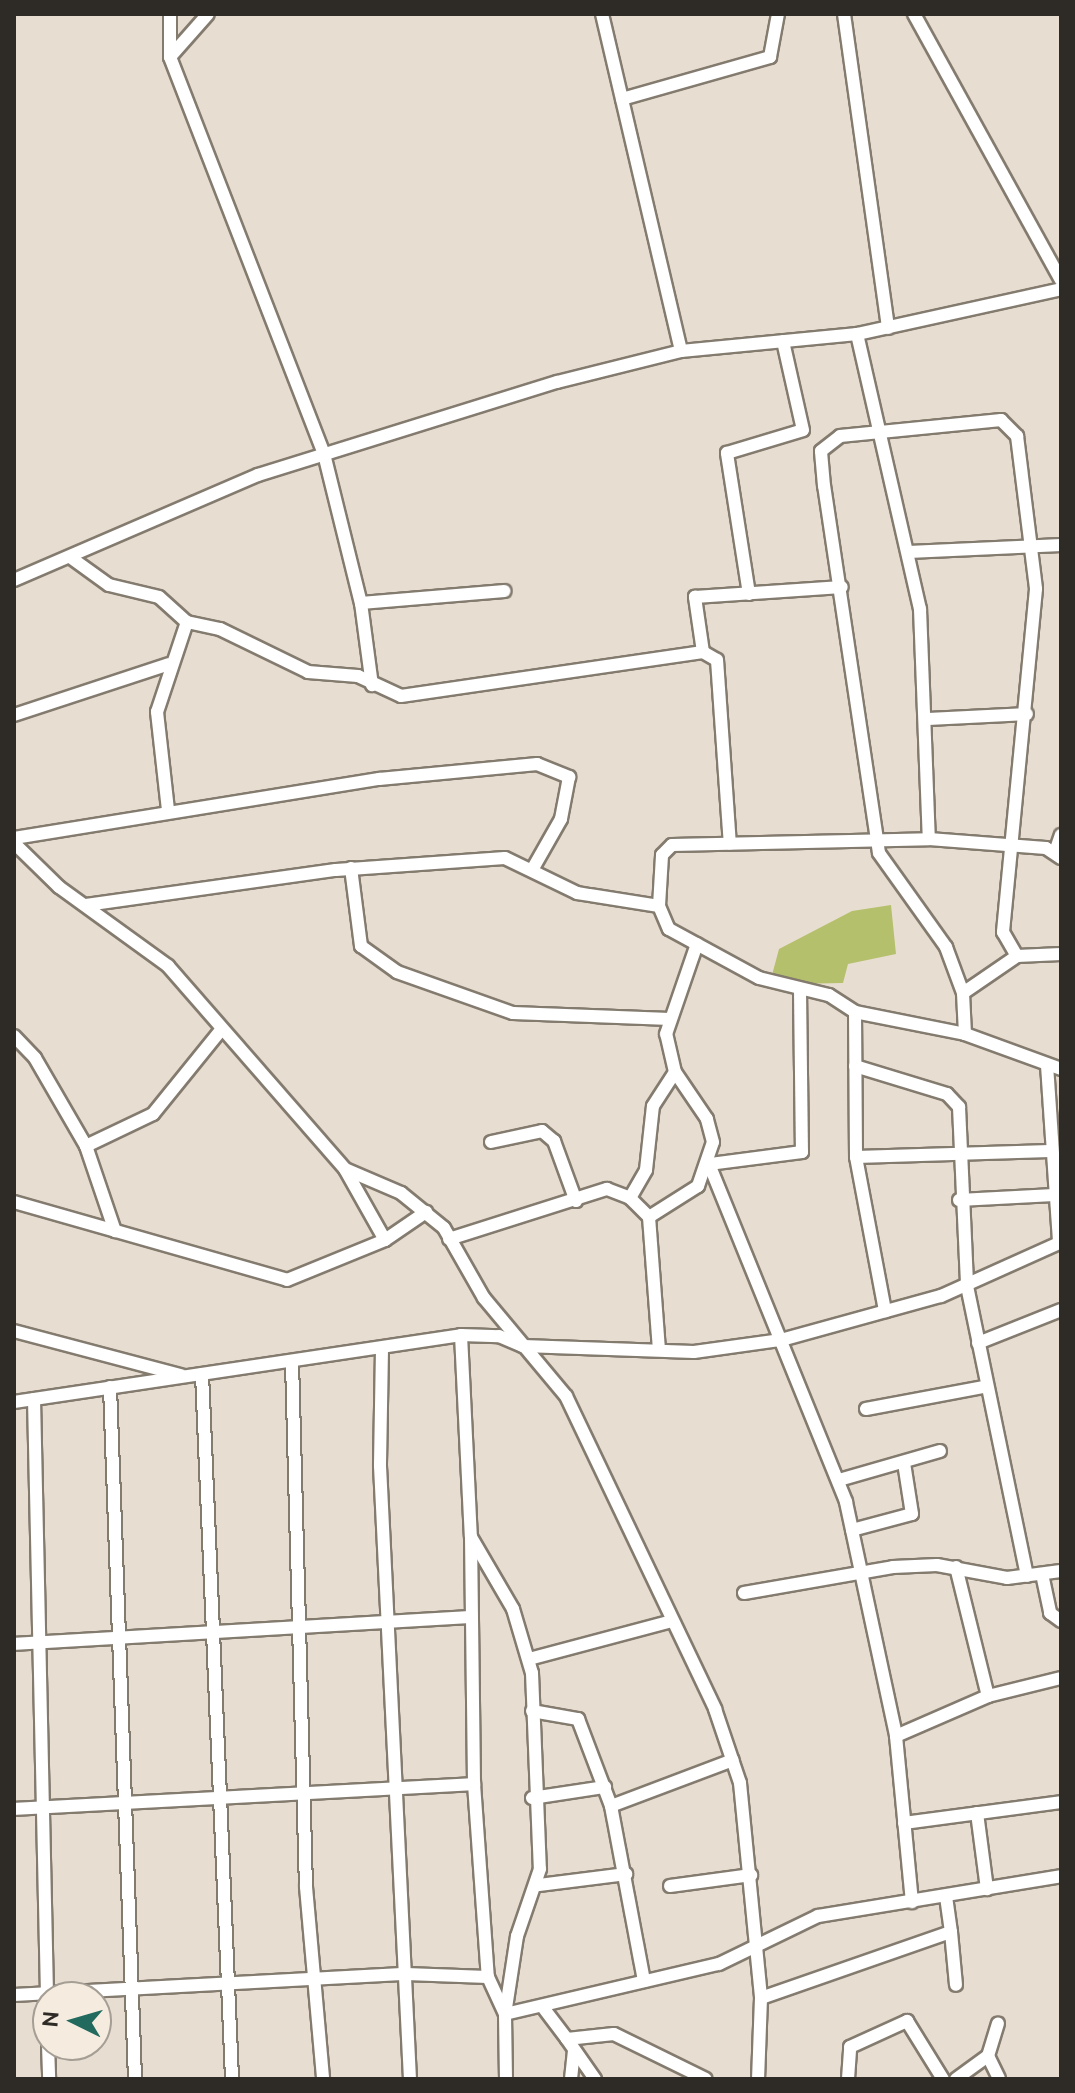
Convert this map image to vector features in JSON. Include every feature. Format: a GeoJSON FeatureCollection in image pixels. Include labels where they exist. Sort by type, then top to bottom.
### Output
{"type":"FeatureCollection","features":[{"type":"Feature","properties":{"kind":"street"},"geometry":{"type":"LineString","coordinates":[[170,14],[170,57],[324,454],[361,603],[372,685]]}},
{"type":"Feature","properties":{"kind":"street"},"geometry":{"type":"LineString","coordinates":[[170,57],[208,14]]}},
{"type":"Feature","properties":{"kind":"street"},"geometry":{"type":"LineString","coordinates":[[602,14],[681,351]]}},
{"type":"Feature","properties":{"kind":"street"},"geometry":{"type":"LineString","coordinates":[[622,99],[770,57],[778,14]]}},
{"type":"Feature","properties":{"kind":"street"},"geometry":{"type":"LineString","coordinates":[[844,14],[888,328]]}},
{"type":"Feature","properties":{"kind":"street"},"geometry":{"type":"LineString","coordinates":[[914,14],[1061,280]]}},
{"type":"Feature","properties":{"kind":"street"},"geometry":{"type":"LineString","coordinates":[[14,580],[239,482],[324,454],[681,351],[857,334],[1061,289]]}},
{"type":"Feature","properties":{"kind":"street"},"geometry":{"type":"LineString","coordinates":[[857,334],[883,430],[909,552],[929,719],[929,839]]}},
{"type":"Feature","properties":{"kind":"street"},"geometry":{"type":"LineString","coordinates":[[749,594],[727,453],[803,430],[783,341]]}},
{"type":"Feature","properties":{"kind":"street"},"geometry":{"type":"LineString","coordinates":[[965,1034],[963,993],[946,947],[886,867],[877,841],[821,451],[840,436],[989,420],[1012,426],[1032,545],[1027,714],[1008,846],[1003,932],[1017,956]]}},
{"type":"Feature","properties":{"kind":"street"},"geometry":{"type":"LineString","coordinates":[[909,552],[1061,545]]}},
{"type":"Feature","properties":{"kind":"street"},"geometry":{"type":"LineString","coordinates":[[70,557],[109,585],[159,597],[187,622],[220,629],[308,672],[351,674],[401,696],[703,652],[717,660],[730,844]]}},
{"type":"Feature","properties":{"kind":"street"},"geometry":{"type":"LineString","coordinates":[[703,652],[695,597],[842,587]]}},
{"type":"Feature","properties":{"kind":"street"},"geometry":{"type":"LineString","coordinates":[[361,603],[504,591]]}},
{"type":"Feature","properties":{"kind":"street"},"geometry":{"type":"LineString","coordinates":[[168,810],[156,721],[169,664],[187,622]]}},
{"type":"Feature","properties":{"kind":"street"},"geometry":{"type":"LineString","coordinates":[[14,715],[169,664]]}},
{"type":"Feature","properties":{"kind":"street"},"geometry":{"type":"LineString","coordinates":[[929,719],[1027,714]]}},
{"type":"Feature","properties":{"kind":"street"},"geometry":{"type":"LineString","coordinates":[[14,841],[168,810],[537,764],[569,777],[561,819],[532,870]]}},
{"type":"Feature","properties":{"kind":"street"},"geometry":{"type":"LineString","coordinates":[[1061,835],[1058,855],[1008,846],[929,839],[665,848],[659,906],[663,925],[800,991],[829,995],[855,1012],[965,1034],[1061,1069]]}},
{"type":"Feature","properties":{"kind":"street"},"geometry":{"type":"LineString","coordinates":[[14,841],[86,905],[147,947],[345,1169],[385,1240]]}},
{"type":"Feature","properties":{"kind":"street"},"geometry":{"type":"LineString","coordinates":[[86,905],[351,868],[505,858],[598,899],[659,906]]}},
{"type":"Feature","properties":{"kind":"street"},"geometry":{"type":"LineString","coordinates":[[351,868],[361,946],[397,972],[513,1013],[670,1019]]}},
{"type":"Feature","properties":{"kind":"street"},"geometry":{"type":"LineString","coordinates":[[697,944],[670,1019],[675,1072],[707,1119],[709,1164],[839,1480],[862,1572],[896,1736],[912,1902]]}},
{"type":"Feature","properties":{"kind":"street"},"geometry":{"type":"LineString","coordinates":[[963,993],[1017,956],[1061,954]]}},
{"type":"Feature","properties":{"kind":"street"},"geometry":{"type":"LineString","coordinates":[[709,1164],[802,1152],[800,991]]}},
{"type":"Feature","properties":{"kind":"street"},"geometry":{"type":"LineString","coordinates":[[855,1012],[856,1157],[885,1311]]}},
{"type":"Feature","properties":{"kind":"street"},"geometry":{"type":"LineString","coordinates":[[86,1146],[153,1114],[221,1030]]}},
{"type":"Feature","properties":{"kind":"street"},"geometry":{"type":"LineString","coordinates":[[14,1036],[35,1058],[86,1146],[115,1231]]}},
{"type":"Feature","properties":{"kind":"street"},"geometry":{"type":"LineString","coordinates":[[14,1402],[461,1335],[499,1336],[523,1346],[659,1350],[781,1340],[967,1286],[1060,1242],[1050,1151],[1047,1065]]}},
{"type":"Feature","properties":{"kind":"street"},"geometry":{"type":"LineString","coordinates":[[855,1066],[954,1099],[967,1286],[984,1387],[1027,1576]]}},
{"type":"Feature","properties":{"kind":"street"},"geometry":{"type":"LineString","coordinates":[[630,1198],[646,1170],[653,1106],[675,1072]]}},
{"type":"Feature","properties":{"kind":"street"},"geometry":{"type":"LineString","coordinates":[[491,1142],[542,1131],[554,1141],[576,1201]]}},
{"type":"Feature","properties":{"kind":"street"},"geometry":{"type":"LineString","coordinates":[[856,1157],[1050,1151]]}},
{"type":"Feature","properties":{"kind":"street"},"geometry":{"type":"LineString","coordinates":[[649,1217],[698,1186],[709,1164]]}},
{"type":"Feature","properties":{"kind":"street"},"geometry":{"type":"LineString","coordinates":[[345,1169],[426,1212],[449,1239],[523,1346],[566,1396],[672,1621],[733,1760],[751,1875],[761,1998],[758,2079]]}},
{"type":"Feature","properties":{"kind":"street"},"geometry":{"type":"LineString","coordinates":[[449,1239],[607,1189],[630,1198],[649,1217],[659,1350]]}},
{"type":"Feature","properties":{"kind":"street"},"geometry":{"type":"LineString","coordinates":[[959,1200],[1054,1195]]}},
{"type":"Feature","properties":{"kind":"street"},"geometry":{"type":"LineString","coordinates":[[14,1202],[287,1280],[385,1240],[426,1212]]}},
{"type":"Feature","properties":{"kind":"street"},"geometry":{"type":"LineString","coordinates":[[978,1343],[1061,1310]]}},
{"type":"Feature","properties":{"kind":"street"},"geometry":{"type":"LineString","coordinates":[[14,1331],[187,1376]]}},
{"type":"Feature","properties":{"kind":"street"},"geometry":{"type":"LineString","coordinates":[[461,1335],[471,1537],[468,1617],[474,1784],[488,1977],[505,2014]]}},
{"type":"Feature","properties":{"kind":"street"},"geometry":{"type":"LineString","coordinates":[[382,1349],[380,1466],[393,1623],[410,2079]]}},
{"type":"Feature","properties":{"kind":"street"},"geometry":{"type":"LineString","coordinates":[[292,1361],[297,1630],[307,1797],[306,1887],[318,1979],[323,2079]]}},
{"type":"Feature","properties":{"kind":"street"},"geometry":{"type":"LineString","coordinates":[[202,1374],[232,2079]]}},
{"type":"Feature","properties":{"kind":"street"},"geometry":{"type":"LineString","coordinates":[[110,1387],[135,2079]]}},
{"type":"Feature","properties":{"kind":"street"},"geometry":{"type":"LineString","coordinates":[[866,1409],[984,1387]]}},
{"type":"Feature","properties":{"kind":"street"},"geometry":{"type":"LineString","coordinates":[[34,1399],[47,1981]]}},
{"type":"Feature","properties":{"kind":"street"},"geometry":{"type":"LineString","coordinates":[[839,1480],[940,1451]]}},
{"type":"Feature","properties":{"kind":"street"},"geometry":{"type":"LineString","coordinates":[[852,1530],[912,1514],[904,1463]]}},
{"type":"Feature","properties":{"kind":"street"},"geometry":{"type":"LineString","coordinates":[[471,1537],[513,1609],[529,1659],[532,1798],[539,1885],[517,1936],[505,2014],[506,2079]]}},
{"type":"Feature","properties":{"kind":"street"},"geometry":{"type":"LineString","coordinates":[[956,1567],[988,1696]]}},
{"type":"Feature","properties":{"kind":"street"},"geometry":{"type":"LineString","coordinates":[[744,1593],[862,1572],[956,1567],[1027,1576],[1061,1571]]}},
{"type":"Feature","properties":{"kind":"street"},"geometry":{"type":"LineString","coordinates":[[1042,1574],[1050,1613],[1061,1621]]}},
{"type":"Feature","properties":{"kind":"street"},"geometry":{"type":"LineString","coordinates":[[14,1644],[297,1630],[468,1617]]}},
{"type":"Feature","properties":{"kind":"street"},"geometry":{"type":"LineString","coordinates":[[529,1659],[672,1621]]}},
{"type":"Feature","properties":{"kind":"street"},"geometry":{"type":"LineString","coordinates":[[896,1736],[988,1696],[1061,1678]]}},
{"type":"Feature","properties":{"kind":"street"},"geometry":{"type":"LineString","coordinates":[[532,1711],[578,1719],[611,1806],[644,1981]]}},
{"type":"Feature","properties":{"kind":"street"},"geometry":{"type":"LineString","coordinates":[[611,1806],[733,1760]]}},
{"type":"Feature","properties":{"kind":"street"},"geometry":{"type":"LineString","coordinates":[[14,1809],[220,1797],[307,1797],[399,1787],[474,1784]]}},
{"type":"Feature","properties":{"kind":"street"},"geometry":{"type":"LineString","coordinates":[[532,1798],[605,1787]]}},
{"type":"Feature","properties":{"kind":"street"},"geometry":{"type":"LineString","coordinates":[[904,1823],[1061,1802]]}},
{"type":"Feature","properties":{"kind":"street"},"geometry":{"type":"LineString","coordinates":[[977,1813],[987,1889]]}},
{"type":"Feature","properties":{"kind":"street"},"geometry":{"type":"LineString","coordinates":[[539,1885],[626,1874]]}},
{"type":"Feature","properties":{"kind":"street"},"geometry":{"type":"LineString","coordinates":[[670,1886],[751,1875]]}},
{"type":"Feature","properties":{"kind":"street"},"geometry":{"type":"LineString","coordinates":[[505,2014],[644,1981],[757,1947],[818,1916],[1061,1876]]}},
{"type":"Feature","properties":{"kind":"street"},"geometry":{"type":"LineString","coordinates":[[946,1897],[956,1985]]}},
{"type":"Feature","properties":{"kind":"street"},"geometry":{"type":"LineString","coordinates":[[761,1998],[951,1932]]}},
{"type":"Feature","properties":{"kind":"street"},"geometry":{"type":"LineString","coordinates":[[112,1989],[406,1974],[488,1977]]}},
{"type":"Feature","properties":{"kind":"street"},"geometry":{"type":"LineString","coordinates":[[542,2006],[595,2079]]}},
{"type":"Feature","properties":{"kind":"street"},"geometry":{"type":"LineString","coordinates":[[848,2079],[850,2047],[907,2021],[943,2079]]}},
{"type":"Feature","properties":{"kind":"street"},"geometry":{"type":"LineString","coordinates":[[956,2079],[988,2056],[998,2024]]}},
{"type":"Feature","properties":{"kind":"street"},"geometry":{"type":"LineString","coordinates":[[570,2045],[614,2034],[706,2079]]}},
{"type":"Feature","properties":{"kind":"street"},"geometry":{"type":"LineString","coordinates":[[570,2045],[571,2079]]}},
{"type":"Feature","properties":{"kind":"street"},"geometry":{"type":"LineString","coordinates":[[988,2056],[999,2079]]}},
{"type":"Feature","properties":{"kind":"green space"},"geometry":{"type":"Polygon","coordinates":[[[891,905],[896,954],[848,964],[843,983],[792,984],[772,975],[779,949],[852,911],[891,905]]]}}]}
